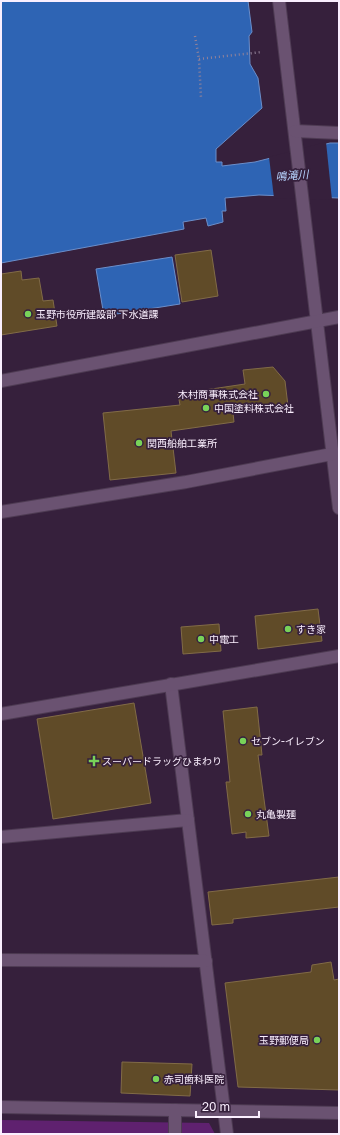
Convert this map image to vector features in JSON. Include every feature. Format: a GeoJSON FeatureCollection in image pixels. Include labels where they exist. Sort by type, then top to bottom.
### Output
{"type":"FeatureCollection","features":[{"type":"Feature","properties":{"kind":"street"},"geometry":{"type":"LineString","coordinates":[[279,1],[339,508]]}},
{"type":"Feature","properties":{"kind":"street"},"geometry":{"type":"LineString","coordinates":[[295,131],[339,133]]}},
{"type":"Feature","properties":{"kind":"street"},"geometry":{"type":"LineString","coordinates":[[1,381],[339,317]]}},
{"type":"Feature","properties":{"kind":"street"},"geometry":{"type":"LineString","coordinates":[[1,512],[186,482],[332,454]]}},
{"type":"Feature","properties":{"kind":"street"},"geometry":{"type":"LineString","coordinates":[[1,714],[339,656]]}},
{"type":"Feature","properties":{"kind":"street"},"geometry":{"type":"LineString","coordinates":[[171,684],[227,1134]]}},
{"type":"Feature","properties":{"kind":"street"},"geometry":{"type":"LineString","coordinates":[[1,837],[188,820]]}},
{"type":"Feature","properties":{"kind":"street"},"geometry":{"type":"LineString","coordinates":[[1,960],[206,961]]}},
{"type":"Feature","properties":{"kind":"street"},"geometry":{"type":"LineString","coordinates":[[1,1107],[339,1113]]}},
{"type":"Feature","properties":{"kind":"street"},"geometry":{"type":"LineString","coordinates":[[175,1110],[175,1134]]}},
{"type":"Feature","properties":{"kind":"path"},"geometry":{"type":"LineString","coordinates":[[195,36],[197,54],[200,59],[199,70],[201,98]]}},
{"type":"Feature","properties":{"kind":"path"},"geometry":{"type":"LineString","coordinates":[[200,59],[262,52]]}},
{"type":"Feature","properties":{"kind":"shaded area"},"geometry":{"type":"Polygon","coordinates":[[[1,1120],[209,1123],[215,1134],[1,1134],[1,1120]]]}},
{"type":"Feature","properties":{"kind":"water","name":"鳴滝川"},"geometry":{"type":"Polygon","coordinates":[[[1,1],[248,1],[252,32],[249,36],[250,64],[258,78],[262,108],[216,149],[216,162],[222,162],[222,166],[255,162],[330,143],[339,143],[339,198],[259,195],[225,198],[226,211],[222,211],[223,222],[208,226],[206,218],[183,222],[184,229],[1,263],[1,1]]]}},
{"type":"Feature","properties":{"kind":"water"},"geometry":{"type":"Polygon","coordinates":[[[172,257],[180,304],[104,316],[96,269],[172,257]]]}},
{"type":"Feature","properties":{"kind":"pier"},"geometry":{"type":"Polygon","coordinates":[[[326,142],[332,200],[274,198],[269,157],[326,142]]]}},
{"type":"Feature","properties":{"kind":"building"},"geometry":{"type":"Polygon","coordinates":[[[211,250],[218,296],[182,302],[175,255],[211,250]]]}},
{"type":"Feature","properties":{"kind":"building","name":"玉野市役所建設部 下水道課"},"geometry":{"type":"Polygon","coordinates":[[[21,271],[22,280],[39,278],[43,301],[53,300],[57,326],[1,335],[1,274],[21,271]]]}},
{"type":"Feature","properties":{"kind":"building"},"geometry":{"type":"Polygon","coordinates":[[[273,367],[285,381],[288,406],[233,413],[234,422],[171,431],[176,473],[110,480],[103,413],[180,405],[178,394],[245,384],[243,370],[273,367]]]}},
{"type":"Feature","properties":{"kind":"building","name":"すき家"},"geometry":{"type":"Polygon","coordinates":[[[318,609],[322,641],[258,649],[255,616],[318,609]]]}},
{"type":"Feature","properties":{"kind":"building","name":"中電工"},"geometry":{"type":"Polygon","coordinates":[[[219,624],[221,651],[183,654],[181,627],[219,624]]]}},
{"type":"Feature","properties":{"kind":"building","name":"スーパードラッグひまわり"},"geometry":{"type":"Polygon","coordinates":[[[134,703],[151,803],[53,819],[37,719],[134,703]]]}},
{"type":"Feature","properties":{"kind":"building"},"geometry":{"type":"Polygon","coordinates":[[[257,707],[262,755],[258,755],[269,836],[246,838],[246,832],[232,834],[226,782],[230,782],[223,711],[257,707]]]}},
{"type":"Feature","properties":{"kind":"building"},"geometry":{"type":"Polygon","coordinates":[[[339,877],[339,907],[233,919],[233,923],[212,925],[208,892],[339,877]]]}},
{"type":"Feature","properties":{"kind":"building"},"geometry":{"type":"Polygon","coordinates":[[[331,962],[334,980],[339,979],[339,1090],[238,1087],[225,983],[311,972],[312,965],[331,962]]]}},
{"type":"Feature","properties":{"kind":"building","name":"赤司歯科医院"},"geometry":{"type":"Polygon","coordinates":[[[122,1062],[192,1064],[190,1096],[121,1093],[122,1062]]]}},
{"type":"Feature","properties":{"kind":"place","name":"玉野市役所建設部 下水道課"},"geometry":{"type":"Point","coordinates":[28,314]}},
{"type":"Feature","properties":{"kind":"place","name":"木村商事株式会社"},"geometry":{"type":"Point","coordinates":[266,394]}},
{"type":"Feature","properties":{"kind":"place","name":"中国塗料株式会社"},"geometry":{"type":"Point","coordinates":[206,408]}},
{"type":"Feature","properties":{"kind":"place","name":"関西船舶工業所"},"geometry":{"type":"Point","coordinates":[139,443]}},
{"type":"Feature","properties":{"kind":"place","name":"すき家"},"geometry":{"type":"Point","coordinates":[288,629]}},
{"type":"Feature","properties":{"kind":"place","name":"中電工"},"geometry":{"type":"Point","coordinates":[201,639]}},
{"type":"Feature","properties":{"kind":"place","name":"セブン-イレブン"},"geometry":{"type":"Point","coordinates":[243,741]}},
{"type":"Feature","properties":{"kind":"place","name":"スーパードラッグひまわり"},"geometry":{"type":"Point","coordinates":[94,761]}},
{"type":"Feature","properties":{"kind":"place","name":"丸亀製麺"},"geometry":{"type":"Point","coordinates":[248,814]}},
{"type":"Feature","properties":{"kind":"place","name":"玉野郵便局"},"geometry":{"type":"Point","coordinates":[317,1040]}},
{"type":"Feature","properties":{"kind":"place","name":"赤司歯科医院"},"geometry":{"type":"Point","coordinates":[156,1079]}}]}
